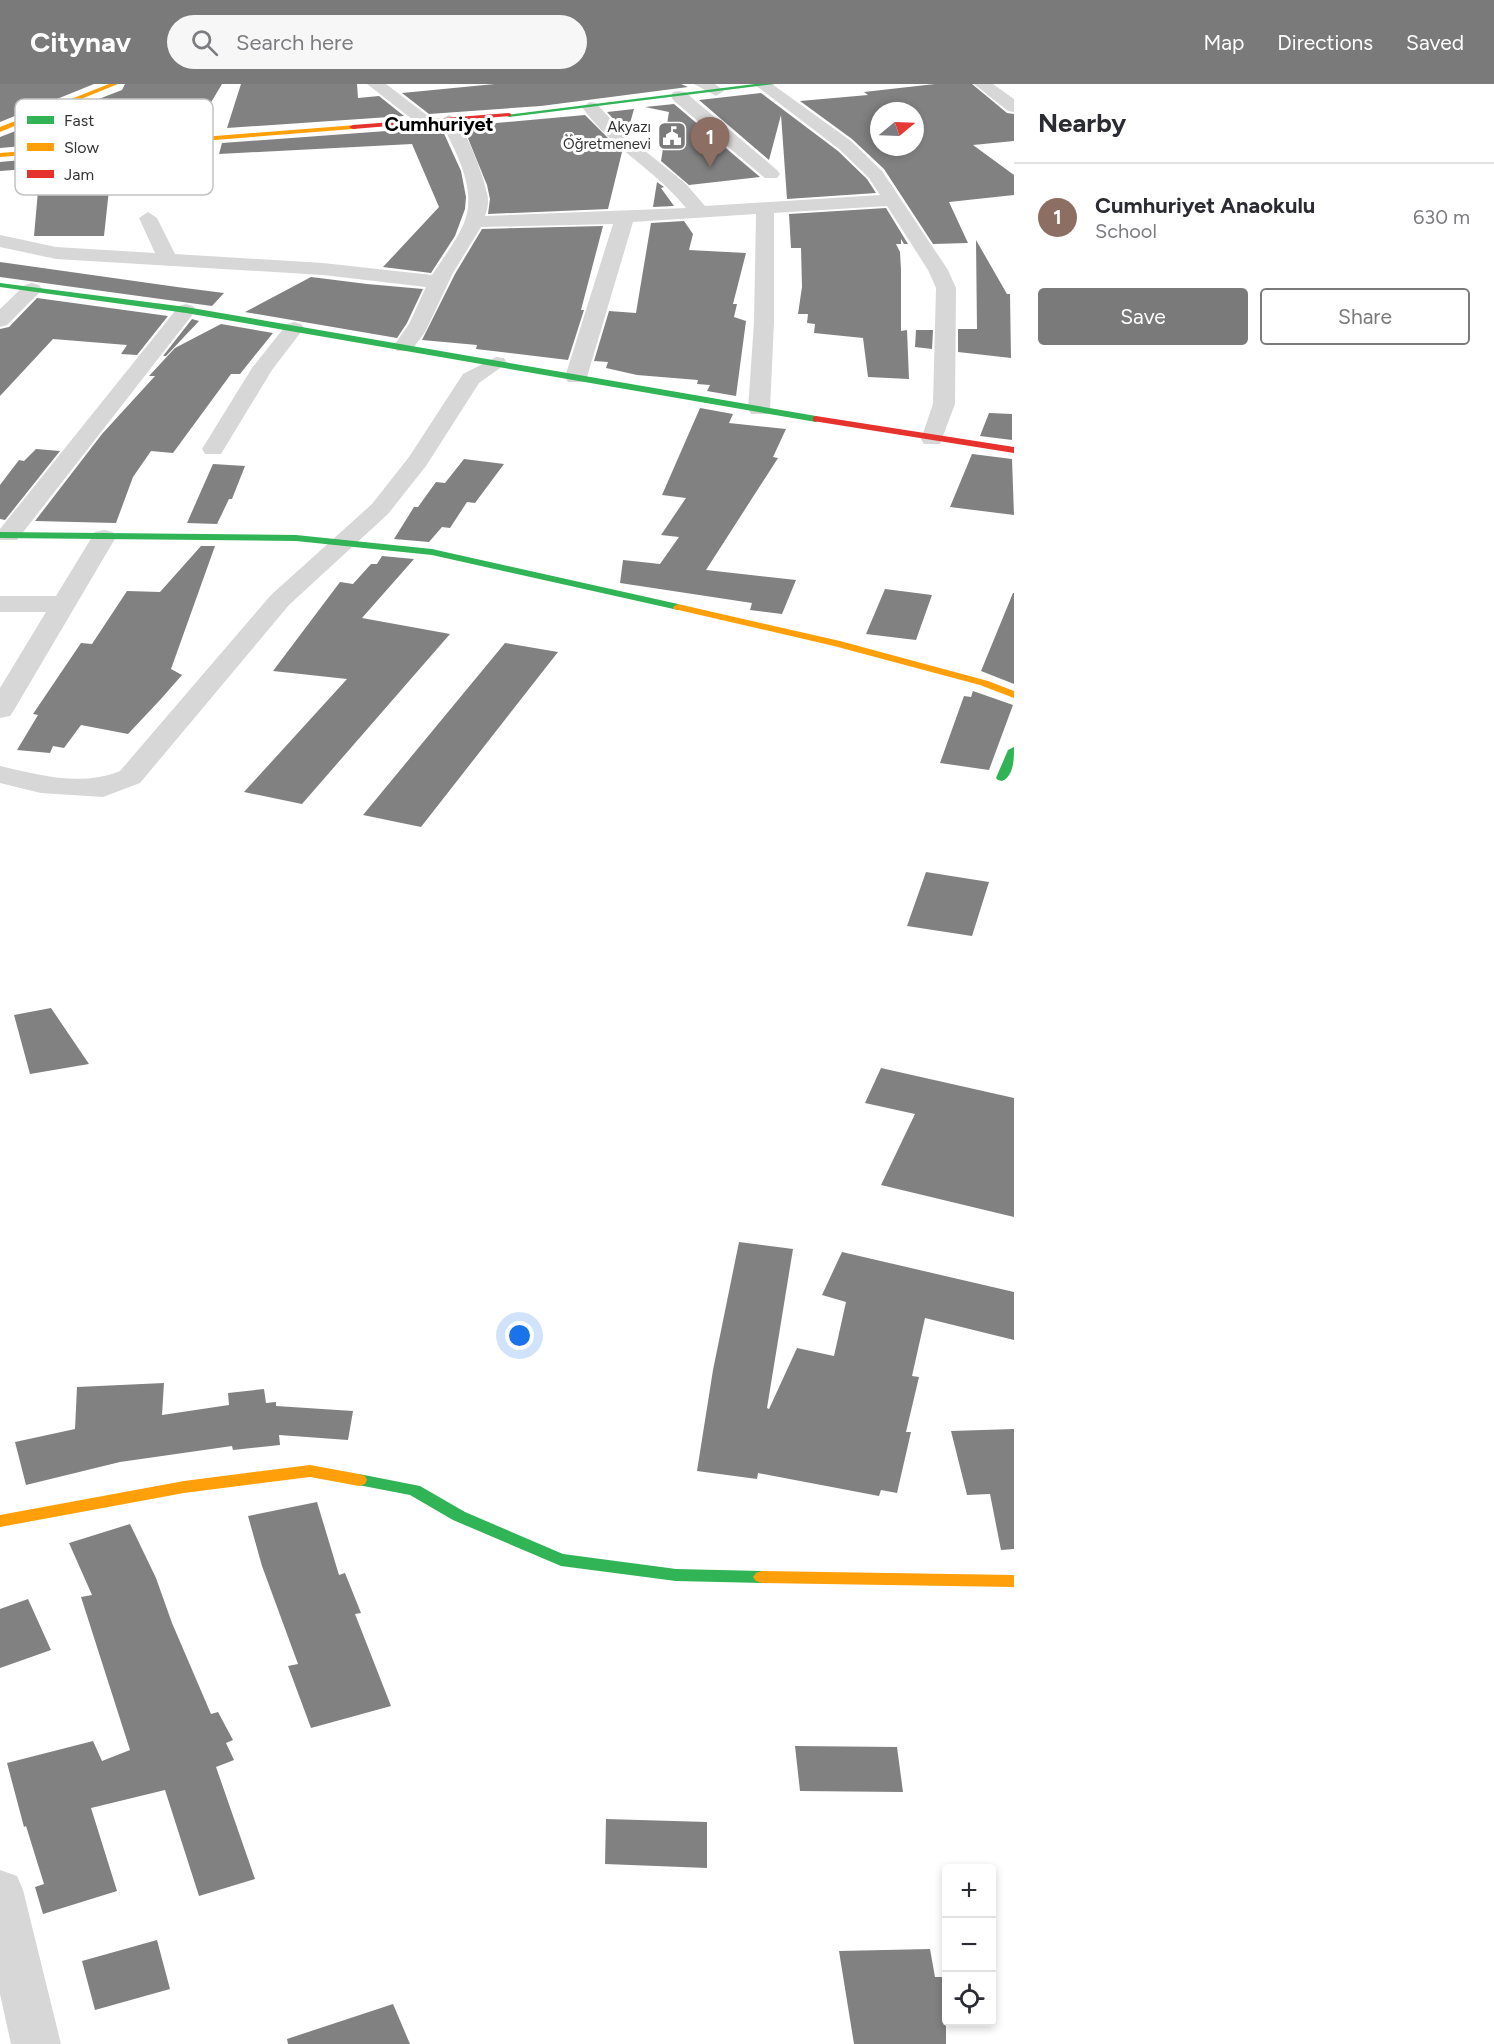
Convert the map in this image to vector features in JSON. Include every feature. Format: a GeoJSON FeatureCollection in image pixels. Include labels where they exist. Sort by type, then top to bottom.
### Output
{"type":"FeatureCollection","features":[{"type":"Feature","properties":{"kind":"street"},"geometry":{"type":"LineString","coordinates":[[78,99],[115,84]]}},
{"type":"Feature","properties":{"kind":"street"},"geometry":{"type":"LineString","coordinates":[[375,84],[427,122]]}},
{"type":"Feature","properties":{"kind":"street"},"geometry":{"type":"LineString","coordinates":[[982,84],[1014,107]]}},
{"type":"Feature","properties":{"kind":"street"},"geometry":{"type":"LineString","coordinates":[[213,137],[427,122],[590,107],[679,96],[709,88],[768,85],[845,145],[876,175],[938,270],[946,288],[944,404],[932,439]]}},
{"type":"Feature","properties":{"kind":"street"},"geometry":{"type":"LineString","coordinates":[[679,96],[771,174]]}},
{"type":"Feature","properties":{"kind":"street"},"geometry":{"type":"LineString","coordinates":[[590,107],[617,136],[680,188],[699,211]]}},
{"type":"Feature","properties":{"kind":"street"},"geometry":{"type":"LineString","coordinates":[[404,347],[418,330],[439,282],[474,222],[479,199],[464,151],[449,120]]}},
{"type":"Feature","properties":{"kind":"street"},"geometry":{"type":"LineString","coordinates":[[0,130],[15,124]]}},
{"type":"Feature","properties":{"kind":"street"},"geometry":{"type":"LineString","coordinates":[[0,155],[15,154]]}},
{"type":"Feature","properties":{"kind":"street"},"geometry":{"type":"LineString","coordinates":[[474,222],[626,217],[891,200]]}},
{"type":"Feature","properties":{"kind":"street"},"geometry":{"type":"LineString","coordinates":[[759,409],[764,322],[765,208]]}},
{"type":"Feature","properties":{"kind":"street"},"geometry":{"type":"LineString","coordinates":[[576,377],[626,217]]}},
{"type":"Feature","properties":{"kind":"street"},"geometry":{"type":"LineString","coordinates":[[148,218],[168,260]]}},
{"type":"Feature","properties":{"kind":"street"},"geometry":{"type":"LineString","coordinates":[[0,241],[15,242],[35,250],[56,253],[323,269],[439,282]]}},
{"type":"Feature","properties":{"kind":"street"},"geometry":{"type":"LineString","coordinates":[[0,285],[186,310],[932,439],[1014,450]]}},
{"type":"Feature","properties":{"kind":"street"},"geometry":{"type":"LineString","coordinates":[[0,321],[32,289]]}},
{"type":"Feature","properties":{"kind":"street"},"geometry":{"type":"LineString","coordinates":[[4,535],[186,310]]}},
{"type":"Feature","properties":{"kind":"street"},"geometry":{"type":"LineString","coordinates":[[213,448],[263,368],[294,328]]}},
{"type":"Feature","properties":{"kind":"street"},"geometry":{"type":"LineString","coordinates":[[0,774],[41,785],[103,788],[130,777],[280,600],[380,509],[418,461],[471,379],[496,363]]}},
{"type":"Feature","properties":{"kind":"street"},"geometry":{"type":"LineString","coordinates":[[4,535],[296,538],[432,552],[825,641],[984,683],[1014,695]]}},
{"type":"Feature","properties":{"kind":"street"},"geometry":{"type":"LineString","coordinates":[[0,710],[13,670],[62,604],[105,537]]}},
{"type":"Feature","properties":{"kind":"street"},"geometry":{"type":"LineString","coordinates":[[0,604],[62,604]]}},
{"type":"Feature","properties":{"kind":"street"},"geometry":{"type":"LineString","coordinates":[[1002,778],[1014,750]]}},
{"type":"Feature","properties":{"kind":"street"},"geometry":{"type":"LineString","coordinates":[[0,1521],[184,1487],[310,1472],[414,1490],[459,1516],[561,1560],[676,1575],[1014,1581]]}},
{"type":"Feature","properties":{"kind":"street"},"geometry":{"type":"LineString","coordinates":[[0,1890],[36,2044]]}},
{"type":"Feature","properties":{"kind":"building"},"geometry":{"type":"Polygon","coordinates":[[[0,84],[94,84],[57,99],[15,99],[15,116],[0,122],[0,84]]]}},
{"type":"Feature","properties":{"kind":"building"},"geometry":{"type":"Polygon","coordinates":[[[125,84],[222,84],[213,99],[99,99],[122,90],[125,84]]]}},
{"type":"Feature","properties":{"kind":"building"},"geometry":{"type":"Polygon","coordinates":[[[241,84],[357,84],[358,98],[379,96],[404,116],[227,128],[241,84]]]}},
{"type":"Feature","properties":{"kind":"building"},"geometry":{"type":"Polygon","coordinates":[[[495,84],[681,84],[688,87],[541,106],[429,114],[402,93],[495,84]]]}},
{"type":"Feature","properties":{"kind":"building"},"geometry":{"type":"Polygon","coordinates":[[[935,84],[972,84],[1007,113],[1014,114],[1014,141],[973,145],[1014,175],[1014,195],[949,202],[968,243],[933,244],[884,169],[870,156],[924,156],[924,102],[870,102],[870,156],[852,139],[800,101],[868,95],[864,92],[935,84]]]}},
{"type":"Feature","properties":{"kind":"building"},"geometry":{"type":"Polygon","coordinates":[[[761,93],[838,151],[867,179],[876,193],[787,199],[781,115],[769,160],[699,100],[761,93]]]}},
{"type":"Feature","properties":{"kind":"building"},"geometry":{"type":"Polygon","coordinates":[[[674,104],[760,177],[689,185],[661,161],[669,112],[645,107],[674,104]]]}},
{"type":"Feature","properties":{"kind":"building"},"geometry":{"type":"Polygon","coordinates":[[[634,109],[627,134],[607,112],[634,109]]]}},
{"type":"Feature","properties":{"kind":"building"},"geometry":{"type":"Polygon","coordinates":[[[585,115],[622,152],[608,209],[488,214],[490,199],[487,185],[463,126],[585,115]]]}},
{"type":"Feature","properties":{"kind":"building"},"geometry":{"type":"Polygon","coordinates":[[[441,127],[461,171],[466,197],[465,209],[455,236],[431,273],[383,267],[439,207],[412,144],[219,154],[222,143],[441,127]]]}},
{"type":"Feature","properties":{"kind":"building"},"geometry":{"type":"Polygon","coordinates":[[[15,131],[15,147],[0,148],[0,137],[15,131]]]}},
{"type":"Feature","properties":{"kind":"building"},"geometry":{"type":"Polygon","coordinates":[[[15,161],[15,170],[0,171],[0,162],[15,161]]]}},
{"type":"Feature","properties":{"kind":"building"},"geometry":{"type":"Polygon","coordinates":[[[657,182],[664,187],[661,188],[674,206],[653,207],[657,182]]]}},
{"type":"Feature","properties":{"kind":"building"},"geometry":{"type":"Polygon","coordinates":[[[38,195],[108,195],[104,236],[34,236],[38,195]]]}},
{"type":"Feature","properties":{"kind":"building"},"geometry":{"type":"Polygon","coordinates":[[[886,208],[908,244],[904,244],[901,239],[901,244],[896,244],[900,252],[901,331],[907,330],[909,379],[868,377],[863,338],[814,333],[815,324],[807,323],[808,314],[798,314],[802,287],[801,248],[791,248],[789,214],[886,208]]]}},
{"type":"Feature","properties":{"kind":"building"},"geometry":{"type":"Polygon","coordinates":[[[684,221],[693,234],[689,250],[746,253],[733,304],[737,304],[734,317],[746,321],[736,396],[707,391],[710,385],[697,384],[698,380],[637,375],[606,368],[608,362],[594,361],[609,311],[636,313],[651,223],[684,221]]]}},
{"type":"Feature","properties":{"kind":"building"},"geometry":{"type":"Polygon","coordinates":[[[603,226],[581,310],[584,310],[568,360],[476,349],[477,345],[422,340],[455,274],[482,229],[603,226]]]}},
{"type":"Feature","properties":{"kind":"building"},"geometry":{"type":"Polygon","coordinates":[[[976,240],[1007,294],[1010,294],[1011,358],[958,352],[958,329],[977,329],[976,240]]]}},
{"type":"Feature","properties":{"kind":"building"},"geometry":{"type":"Polygon","coordinates":[[[0,262],[224,293],[212,306],[0,277],[0,262]]]}},
{"type":"Feature","properties":{"kind":"building"},"geometry":{"type":"Polygon","coordinates":[[[311,277],[423,289],[407,323],[397,338],[245,312],[311,277]]]}},
{"type":"Feature","properties":{"kind":"building"},"geometry":{"type":"Polygon","coordinates":[[[37,298],[168,316],[137,355],[121,354],[127,345],[53,339],[0,396],[0,329],[9,327],[37,298]]]}},
{"type":"Feature","properties":{"kind":"building"},"geometry":{"type":"Polygon","coordinates":[[[192,319],[199,321],[166,356],[163,356],[192,319]]]}},
{"type":"Feature","properties":{"kind":"building"},"geometry":{"type":"Polygon","coordinates":[[[221,324],[273,333],[240,374],[231,374],[173,453],[151,451],[133,477],[116,523],[35,521],[102,434],[155,376],[149,376],[175,348],[221,324]]]}},
{"type":"Feature","properties":{"kind":"building"},"geometry":{"type":"Polygon","coordinates":[[[916,330],[933,330],[932,349],[915,347],[916,330]]]}},
{"type":"Feature","properties":{"kind":"building"},"geometry":{"type":"Polygon","coordinates":[[[700,408],[733,414],[729,423],[786,429],[773,457],[778,458],[706,570],[796,580],[782,614],[750,610],[752,603],[620,583],[623,560],[660,564],[679,537],[661,535],[686,498],[662,495],[700,408]]]}},
{"type":"Feature","properties":{"kind":"building"},"geometry":{"type":"Polygon","coordinates":[[[989,413],[1012,414],[1012,440],[980,436],[989,413]]]}},
{"type":"Feature","properties":{"kind":"building"},"geometry":{"type":"Polygon","coordinates":[[[36,449],[60,451],[5,520],[0,519],[0,485],[19,460],[24,461],[36,449]]]}},
{"type":"Feature","properties":{"kind":"building"},"geometry":{"type":"Polygon","coordinates":[[[972,454],[1012,459],[1014,515],[950,507],[972,454]]]}},
{"type":"Feature","properties":{"kind":"building"},"geometry":{"type":"Polygon","coordinates":[[[464,459],[504,464],[475,503],[467,502],[450,528],[442,527],[429,542],[394,539],[414,507],[418,507],[436,482],[445,483],[464,459]]]}},
{"type":"Feature","properties":{"kind":"building"},"geometry":{"type":"Polygon","coordinates":[[[213,464],[245,466],[232,499],[229,499],[217,524],[187,523],[213,464]]]}},
{"type":"Feature","properties":{"kind":"building"},"geometry":{"type":"Polygon","coordinates":[[[201,546],[215,546],[171,669],[182,675],[160,700],[128,734],[81,725],[64,748],[53,746],[50,753],[17,750],[38,715],[33,714],[81,643],[92,644],[127,591],[160,592],[201,546]]]}},
{"type":"Feature","properties":{"kind":"building"},"geometry":{"type":"Polygon","coordinates":[[[382,556],[414,559],[362,618],[450,634],[302,804],[244,792],[347,679],[273,671],[340,582],[353,584],[371,564],[377,564],[382,556]]]}},
{"type":"Feature","properties":{"kind":"building"},"geometry":{"type":"Polygon","coordinates":[[[885,589],[932,595],[916,640],[866,634],[885,589]]]}},
{"type":"Feature","properties":{"kind":"building"},"geometry":{"type":"Polygon","coordinates":[[[1014,593],[1014,684],[981,671],[1014,593]]]}},
{"type":"Feature","properties":{"kind":"building"},"geometry":{"type":"Polygon","coordinates":[[[505,643],[558,652],[421,827],[363,815],[505,643]]]}},
{"type":"Feature","properties":{"kind":"building"},"geometry":{"type":"Polygon","coordinates":[[[973,691],[1013,705],[989,770],[940,763],[964,696],[971,697],[973,691]]]}},
{"type":"Feature","properties":{"kind":"building"},"geometry":{"type":"Polygon","coordinates":[[[926,872],[989,882],[972,936],[907,926],[926,872]]]}},
{"type":"Feature","properties":{"kind":"building"},"geometry":{"type":"Polygon","coordinates":[[[51,1008],[89,1064],[30,1074],[14,1015],[51,1008]]]}},
{"type":"Feature","properties":{"kind":"building"},"geometry":{"type":"Polygon","coordinates":[[[881,1068],[1014,1098],[1014,1217],[881,1185],[915,1114],[865,1103],[881,1068]]]}},
{"type":"Feature","properties":{"kind":"building"},"geometry":{"type":"Polygon","coordinates":[[[739,1242],[793,1249],[767,1408],[769,1409],[797,1348],[834,1356],[846,1302],[822,1295],[842,1252],[1014,1292],[1014,1340],[925,1318],[912,1376],[919,1377],[906,1432],[911,1432],[897,1493],[881,1490],[879,1496],[758,1473],[757,1479],[697,1471],[713,1370],[739,1242]]]}},
{"type":"Feature","properties":{"kind":"building"},"geometry":{"type":"Polygon","coordinates":[[[164,1383],[162,1415],[229,1405],[228,1393],[264,1389],[266,1403],[276,1402],[276,1406],[353,1411],[348,1440],[279,1435],[280,1445],[233,1450],[232,1446],[120,1462],[26,1485],[15,1442],[75,1429],[77,1387],[164,1383]]]}},
{"type":"Feature","properties":{"kind":"building"},"geometry":{"type":"Polygon","coordinates":[[[1014,1429],[1014,1549],[1001,1550],[990,1494],[967,1495],[951,1431],[1014,1429]]]}},
{"type":"Feature","properties":{"kind":"building"},"geometry":{"type":"Polygon","coordinates":[[[317,1502],[339,1575],[345,1573],[361,1613],[355,1614],[391,1706],[311,1728],[288,1666],[298,1664],[262,1566],[248,1516],[317,1502]]]}},
{"type":"Feature","properties":{"kind":"building"},"geometry":{"type":"Polygon","coordinates":[[[130,1524],[156,1578],[172,1623],[211,1714],[218,1712],[233,1740],[226,1743],[234,1760],[216,1767],[255,1879],[199,1896],[165,1790],[91,1808],[117,1891],[43,1914],[35,1887],[44,1884],[26,1826],[24,1827],[7,1763],[93,1741],[102,1761],[130,1750],[81,1597],[92,1595],[69,1543],[130,1524]]]}},
{"type":"Feature","properties":{"kind":"building"},"geometry":{"type":"Polygon","coordinates":[[[28,1599],[51,1650],[0,1668],[0,1609],[28,1599]]]}},
{"type":"Feature","properties":{"kind":"building"},"geometry":{"type":"Polygon","coordinates":[[[795,1746],[897,1747],[903,1792],[800,1791],[795,1746]]]}},
{"type":"Feature","properties":{"kind":"building"},"geometry":{"type":"Polygon","coordinates":[[[606,1819],[707,1822],[707,1868],[605,1864],[606,1819]]]}},
{"type":"Feature","properties":{"kind":"building"},"geometry":{"type":"Polygon","coordinates":[[[157,1940],[170,1989],[95,2010],[82,1961],[157,1940]]]}},
{"type":"Feature","properties":{"kind":"building"},"geometry":{"type":"Polygon","coordinates":[[[930,1949],[935,1977],[942,1977],[942,2026],[946,2026],[946,2044],[854,2044],[839,1951],[930,1949]]]}},
{"type":"Feature","properties":{"kind":"building"},"geometry":{"type":"Polygon","coordinates":[[[393,2004],[410,2044],[288,2044],[287,2039],[393,2004]]]}},
{"type":"Feature","properties":{"kind":"traffic: fast"},"geometry":{"type":"LineString","coordinates":[[509,115],[772,84]]}},
{"type":"Feature","properties":{"kind":"traffic: fast"},"geometry":{"type":"LineString","coordinates":[[0,285],[186,310],[816,419]]}},
{"type":"Feature","properties":{"kind":"traffic: fast"},"geometry":{"type":"LineString","coordinates":[[0,535],[296,538],[432,552],[678,607]]}},
{"type":"Feature","properties":{"kind":"traffic: fast"},"geometry":{"type":"LineString","coordinates":[[1002,778],[1014,750]]}},
{"type":"Feature","properties":{"kind":"traffic: fast"},"geometry":{"type":"LineString","coordinates":[[359,1480],[414,1490],[459,1516],[561,1560],[676,1575],[762,1577]]}},
{"type":"Feature","properties":{"kind":"traffic: slow"},"geometry":{"type":"LineString","coordinates":[[78,99],[115,84]]}},
{"type":"Feature","properties":{"kind":"traffic: slow"},"geometry":{"type":"LineString","coordinates":[[0,130],[15,124]]}},
{"type":"Feature","properties":{"kind":"traffic: slow"},"geometry":{"type":"LineString","coordinates":[[213,138],[353,127]]}},
{"type":"Feature","properties":{"kind":"traffic: slow"},"geometry":{"type":"LineString","coordinates":[[0,155],[15,154]]}},
{"type":"Feature","properties":{"kind":"traffic: slow"},"geometry":{"type":"LineString","coordinates":[[678,607],[836,643],[984,683],[1014,695]]}},
{"type":"Feature","properties":{"kind":"traffic: slow"},"geometry":{"type":"LineString","coordinates":[[0,1521],[184,1487],[310,1471],[359,1480]]}},
{"type":"Feature","properties":{"kind":"traffic: slow"},"geometry":{"type":"LineString","coordinates":[[762,1577],[1014,1581]]}},
{"type":"Feature","properties":{"kind":"traffic: jam"},"geometry":{"type":"LineString","coordinates":[[353,127],[509,115]]}},
{"type":"Feature","properties":{"kind":"traffic: jam"},"geometry":{"type":"LineString","coordinates":[[816,419],[1014,450]]}},
{"type":"Feature","properties":{"kind":"place","name":"Akyazı Öğretmenevi"},"geometry":{"type":"Point","coordinates":[672,136]}},
{"type":"Feature","properties":{"kind":"place","name":"Cumhuriyet Anaokulu"},"geometry":{"type":"Point","coordinates":[710,167]}},
{"type":"Feature","properties":{"kind":"district","name":"Cumhuriyet"},"geometry":{"type":"Point","coordinates":[439,124]}}]}
